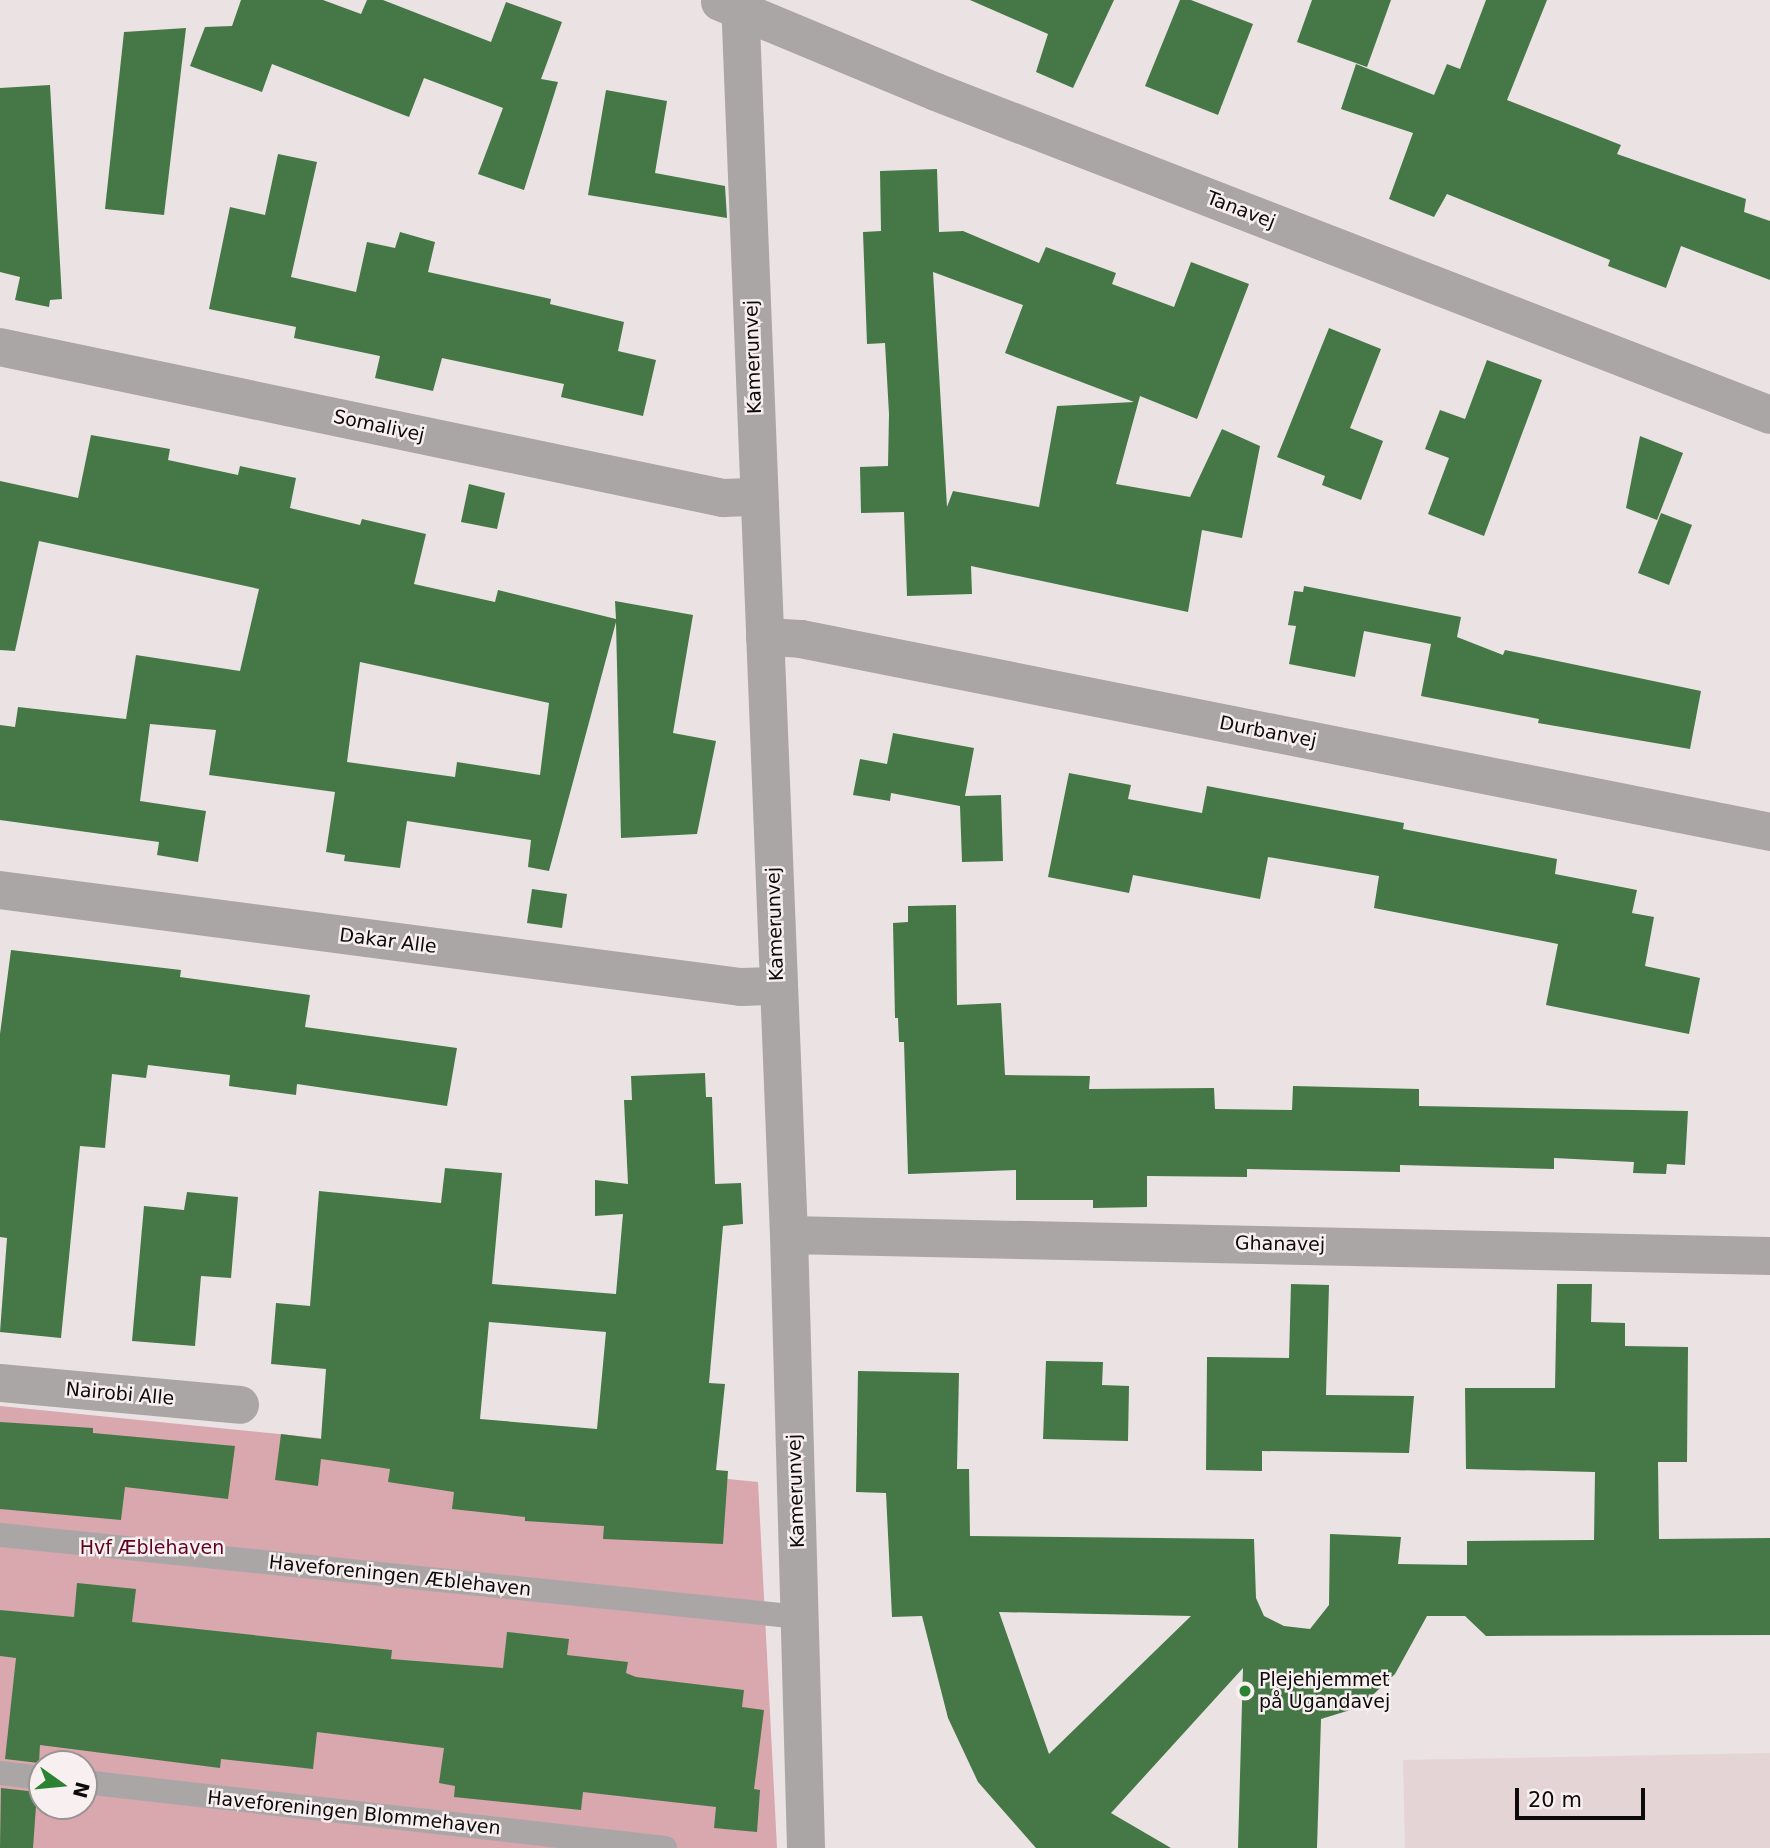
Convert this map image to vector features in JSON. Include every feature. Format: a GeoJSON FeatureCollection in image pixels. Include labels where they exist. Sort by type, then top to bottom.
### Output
{"type":"FeatureCollection","features":[{"type":"Feature","properties":{"kind":"street","name":"Tanavej"},"geometry":{"type":"LineString","coordinates":[[731,3],[936,92],[1770,415]]}},
{"type":"Feature","properties":{"kind":"street","name":"Kamerunvej"},"geometry":{"type":"LineString","coordinates":[[731,3],[765,638],[789,1236],[806,1848]]}},
{"type":"Feature","properties":{"kind":"street","name":"Somalivej"},"geometry":{"type":"LineString","coordinates":[[0,347],[723,498],[758,497]]}},
{"type":"Feature","properties":{"kind":"street","name":"Durbanvej"},"geometry":{"type":"LineString","coordinates":[[765,638],[814,641],[1770,832]]}},
{"type":"Feature","properties":{"kind":"street","name":"Dakar Alle"},"geometry":{"type":"LineString","coordinates":[[0,890],[741,987],[777,986]]}},
{"type":"Feature","properties":{"kind":"street","name":"Ghanavej"},"geometry":{"type":"LineString","coordinates":[[789,1236],[1770,1256]]}},
{"type":"Feature","properties":{"kind":"street","name":"Nairobi Alle"},"geometry":{"type":"LineString","coordinates":[[0,1383],[240,1405]]}},
{"type":"Feature","properties":{"kind":"lane","name":"Haveforeningen Æblehaven"},"geometry":{"type":"LineString","coordinates":[[0,1535],[800,1617]]}},
{"type":"Feature","properties":{"kind":"lane"},"geometry":{"type":"LineString","coordinates":[[0,1773],[28,1776]]}},
{"type":"Feature","properties":{"kind":"lane","name":"Haveforeningen Blommehaven"},"geometry":{"type":"LineString","coordinates":[[98,1784],[665,1848]]}},
{"type":"Feature","properties":{"kind":"shaded area"},"geometry":{"type":"Polygon","coordinates":[[[1770,1753],[1770,1848],[1405,1848],[1403,1760],[1770,1753]]]}},
{"type":"Feature","properties":{"kind":"green space","name":"Hvf Æblehaven"},"geometry":{"type":"Polygon","coordinates":[[[0,1406],[758,1482],[777,1848],[0,1848],[0,1406]]]}},
{"type":"Feature","properties":{"kind":"building"},"geometry":{"type":"Polygon","coordinates":[[[241,0],[323,0],[361,14],[367,0],[383,0],[491,42],[506,2],[562,22],[541,79],[558,82],[524,190],[478,174],[503,108],[424,78],[409,117],[272,64],[262,92],[190,66],[205,27],[232,26],[241,0]]]}},
{"type":"Feature","properties":{"kind":"building"},"geometry":{"type":"Polygon","coordinates":[[[970,0],[1114,0],[1073,88],[1036,72],[1048,34],[970,0]]]}},
{"type":"Feature","properties":{"kind":"building"},"geometry":{"type":"Polygon","coordinates":[[[1180,0],[1191,0],[1253,24],[1218,115],[1145,86],[1180,0]]]}},
{"type":"Feature","properties":{"kind":"building"},"geometry":{"type":"Polygon","coordinates":[[[1312,0],[1391,0],[1367,67],[1297,42],[1312,0]]]}},
{"type":"Feature","properties":{"kind":"building"},"geometry":{"type":"Polygon","coordinates":[[[1486,0],[1547,0],[1507,100],[1621,145],[1617,154],[1746,199],[1744,212],[1770,221],[1770,280],[1681,246],[1666,288],[1608,266],[1610,260],[1447,194],[1434,217],[1389,199],[1413,133],[1341,109],[1356,64],[1434,95],[1447,64],[1460,69],[1486,0]]]}},
{"type":"Feature","properties":{"kind":"building"},"geometry":{"type":"Polygon","coordinates":[[[186,28],[164,215],[105,209],[124,32],[186,28]]]}},
{"type":"Feature","properties":{"kind":"building"},"geometry":{"type":"Polygon","coordinates":[[[50,85],[62,299],[50,300],[49,307],[15,300],[20,277],[0,272],[0,88],[50,85]]]}},
{"type":"Feature","properties":{"kind":"building"},"geometry":{"type":"Polygon","coordinates":[[[606,90],[667,101],[655,173],[725,186],[727,218],[588,195],[606,90]]]}},
{"type":"Feature","properties":{"kind":"building"},"geometry":{"type":"Polygon","coordinates":[[[278,154],[317,162],[291,277],[356,292],[367,242],[395,248],[400,232],[435,242],[428,272],[551,299],[550,304],[624,322],[618,351],[656,360],[643,416],[561,397],[564,384],[442,358],[433,391],[375,378],[380,356],[294,338],[296,327],[209,309],[230,207],[265,215],[278,154]]]}},
{"type":"Feature","properties":{"kind":"building"},"geometry":{"type":"Polygon","coordinates":[[[937,169],[939,232],[963,231],[1039,263],[1046,247],[1116,273],[1112,284],[1174,307],[1191,262],[1249,284],[1197,419],[1140,396],[1116,484],[1190,497],[1222,429],[1260,446],[1242,538],[1202,530],[1188,612],[971,566],[972,594],[907,596],[904,512],[861,513],[860,467],[888,466],[889,414],[885,343],[867,344],[863,232],[881,231],[880,171],[937,169]],[[933,272],[947,507],[953,491],[1039,507],[1057,406],[1134,402],[1005,353],[1023,305],[933,272]]]}},
{"type":"Feature","properties":{"kind":"building"},"geometry":{"type":"Polygon","coordinates":[[[1329,328],[1381,349],[1350,428],[1383,441],[1361,500],[1322,485],[1325,476],[1277,457],[1329,328]]]}},
{"type":"Feature","properties":{"kind":"building"},"geometry":{"type":"Polygon","coordinates":[[[1487,360],[1542,380],[1484,536],[1428,514],[1449,458],[1425,449],[1440,410],[1465,419],[1487,360]]]}},
{"type":"Feature","properties":{"kind":"building"},"geometry":{"type":"Polygon","coordinates":[[[91,435],[170,449],[168,460],[238,475],[240,466],[296,478],[290,508],[360,525],[362,519],[426,534],[414,584],[495,602],[498,590],[616,619],[615,601],[693,615],[673,733],[716,741],[697,834],[621,838],[616,622],[549,871],[528,867],[531,840],[407,821],[400,868],[344,861],[345,855],[326,852],[335,792],[209,775],[216,730],[150,724],[140,801],[206,811],[198,862],[157,855],[159,842],[0,820],[0,725],[15,727],[18,707],[126,719],[136,655],[240,671],[259,589],[39,541],[15,651],[0,650],[0,481],[78,498],[91,435]],[[360,662],[347,762],[455,777],[457,762],[540,775],[549,703],[360,662]]]}},
{"type":"Feature","properties":{"kind":"building"},"geometry":{"type":"Polygon","coordinates":[[[1640,436],[1683,453],[1657,520],[1626,508],[1640,436]]]}},
{"type":"Feature","properties":{"kind":"building"},"geometry":{"type":"Polygon","coordinates":[[[469,484],[505,493],[497,529],[461,522],[469,484]]]}},
{"type":"Feature","properties":{"kind":"building"},"geometry":{"type":"Polygon","coordinates":[[[1661,513],[1692,525],[1669,585],[1638,573],[1661,513]]]}},
{"type":"Feature","properties":{"kind":"building"},"geometry":{"type":"Polygon","coordinates":[[[1304,586],[1461,617],[1457,637],[1503,655],[1505,650],[1701,691],[1690,749],[1538,723],[1539,719],[1421,696],[1431,644],[1364,631],[1355,677],[1289,664],[1296,626],[1288,625],[1294,591],[1303,592],[1304,586]]]}},
{"type":"Feature","properties":{"kind":"building"},"geometry":{"type":"Polygon","coordinates":[[[893,733],[974,748],[965,796],[1001,795],[1003,861],[962,862],[960,806],[891,793],[890,801],[853,795],[860,759],[887,764],[893,733]]]}},
{"type":"Feature","properties":{"kind":"building"},"geometry":{"type":"Polygon","coordinates":[[[1069,773],[1131,785],[1128,799],[1202,813],[1207,786],[1404,823],[1403,829],[1557,859],[1555,874],[1637,890],[1632,913],[1654,917],[1645,966],[1700,978],[1689,1034],[1546,1005],[1558,944],[1374,908],[1379,876],[1268,857],[1260,899],[1133,875],[1129,893],[1048,877],[1069,773]]]}},
{"type":"Feature","properties":{"kind":"building"},"geometry":{"type":"Polygon","coordinates":[[[532,889],[567,894],[562,928],[527,923],[532,889]]]}},
{"type":"Feature","properties":{"kind":"building"},"geometry":{"type":"Polygon","coordinates":[[[956,905],[957,1005],[1001,1003],[1005,1075],[1090,1076],[1089,1089],[1214,1088],[1215,1109],[1292,1110],[1293,1086],[1419,1089],[1419,1106],[1688,1111],[1685,1165],[1667,1164],[1666,1174],[1633,1173],[1634,1162],[1554,1158],[1554,1169],[1400,1165],[1400,1172],[1247,1169],[1247,1177],[1147,1176],[1147,1207],[1093,1208],[1093,1200],[1016,1200],[1016,1170],[908,1174],[904,1042],[899,1042],[898,1018],[895,1018],[893,923],[908,922],[908,906],[956,905]]]}},
{"type":"Feature","properties":{"kind":"building"},"geometry":{"type":"Polygon","coordinates":[[[11,950],[181,970],[180,977],[310,995],[305,1027],[457,1048],[447,1106],[297,1084],[296,1095],[229,1086],[230,1075],[148,1065],[146,1078],[112,1074],[105,1148],[80,1146],[61,1338],[0,1332],[7,1238],[0,1237],[0,1034],[11,950]]]}},
{"type":"Feature","properties":{"kind":"building"},"geometry":{"type":"Polygon","coordinates":[[[705,1073],[706,1097],[712,1097],[715,1184],[741,1183],[743,1224],[723,1226],[709,1383],[725,1384],[716,1470],[728,1471],[723,1544],[603,1539],[604,1526],[525,1521],[525,1517],[452,1509],[454,1492],[388,1482],[390,1469],[321,1459],[318,1486],[275,1480],[281,1434],[321,1439],[326,1369],[271,1364],[276,1303],[310,1306],[319,1191],[441,1203],[445,1168],[502,1173],[492,1284],[616,1294],[623,1214],[595,1216],[595,1180],[628,1184],[624,1100],[632,1100],[631,1076],[705,1073]],[[489,1322],[480,1419],[597,1429],[606,1332],[489,1322]]]}},
{"type":"Feature","properties":{"kind":"building"},"geometry":{"type":"Polygon","coordinates":[[[187,1192],[238,1197],[231,1278],[201,1276],[195,1346],[132,1341],[144,1206],[184,1210],[187,1192]]]}},
{"type":"Feature","properties":{"kind":"building"},"geometry":{"type":"Polygon","coordinates":[[[1291,1284],[1329,1285],[1326,1395],[1414,1396],[1409,1453],[1262,1451],[1262,1471],[1206,1470],[1207,1357],[1289,1358],[1291,1284]]]}},
{"type":"Feature","properties":{"kind":"building","name":"Plejehjemmet på Ugandavej"},"geometry":{"type":"Polygon","coordinates":[[[1557,1284],[1592,1284],[1591,1322],[1625,1323],[1625,1346],[1688,1347],[1687,1462],[1658,1462],[1659,1539],[1770,1538],[1770,1635],[1486,1636],[1465,1616],[1427,1616],[1395,1674],[1360,1707],[1321,1719],[1317,1848],[1238,1848],[1243,1668],[1111,1813],[1171,1848],[1036,1848],[978,1782],[948,1718],[922,1616],[892,1617],[886,1493],[856,1492],[858,1371],[959,1373],[957,1469],[969,1469],[970,1536],[1254,1539],[1256,1598],[1264,1616],[1284,1626],[1310,1629],[1329,1605],[1330,1534],[1401,1537],[1398,1564],[1467,1565],[1467,1541],[1594,1540],[1595,1472],[1466,1469],[1465,1388],[1555,1388],[1557,1284]],[[999,1612],[1049,1754],[1191,1616],[999,1612]]]}},
{"type":"Feature","properties":{"kind":"building"},"geometry":{"type":"Polygon","coordinates":[[[1046,1361],[1103,1362],[1102,1385],[1129,1386],[1128,1441],[1043,1439],[1046,1361]]]}},
{"type":"Feature","properties":{"kind":"building"},"geometry":{"type":"Polygon","coordinates":[[[0,1422],[93,1428],[93,1433],[235,1446],[228,1499],[125,1487],[121,1520],[0,1509],[0,1422]]]}},
{"type":"Feature","properties":{"kind":"building"},"geometry":{"type":"Polygon","coordinates":[[[77,1583],[136,1589],[132,1622],[392,1650],[391,1659],[503,1668],[507,1632],[569,1639],[567,1655],[628,1662],[626,1673],[636,1677],[744,1690],[742,1707],[764,1710],[754,1789],[760,1790],[757,1832],[714,1828],[716,1807],[583,1792],[581,1810],[454,1797],[455,1786],[439,1783],[444,1748],[317,1732],[313,1769],[221,1759],[220,1768],[98,1752],[98,1750],[40,1745],[40,1750],[28,1750],[28,1762],[5,1759],[16,1658],[0,1656],[0,1610],[74,1617],[77,1583]]]}},
{"type":"Feature","properties":{"kind":"building"},"geometry":{"type":"Polygon","coordinates":[[[1,1788],[28,1791],[28,1820],[35,1820],[33,1848],[0,1848],[1,1788]]]}},
{"type":"Feature","properties":{"kind":"place","name":"Plejehjemmet på Ugandavej"},"geometry":{"type":"Point","coordinates":[1245,1691]}}]}
